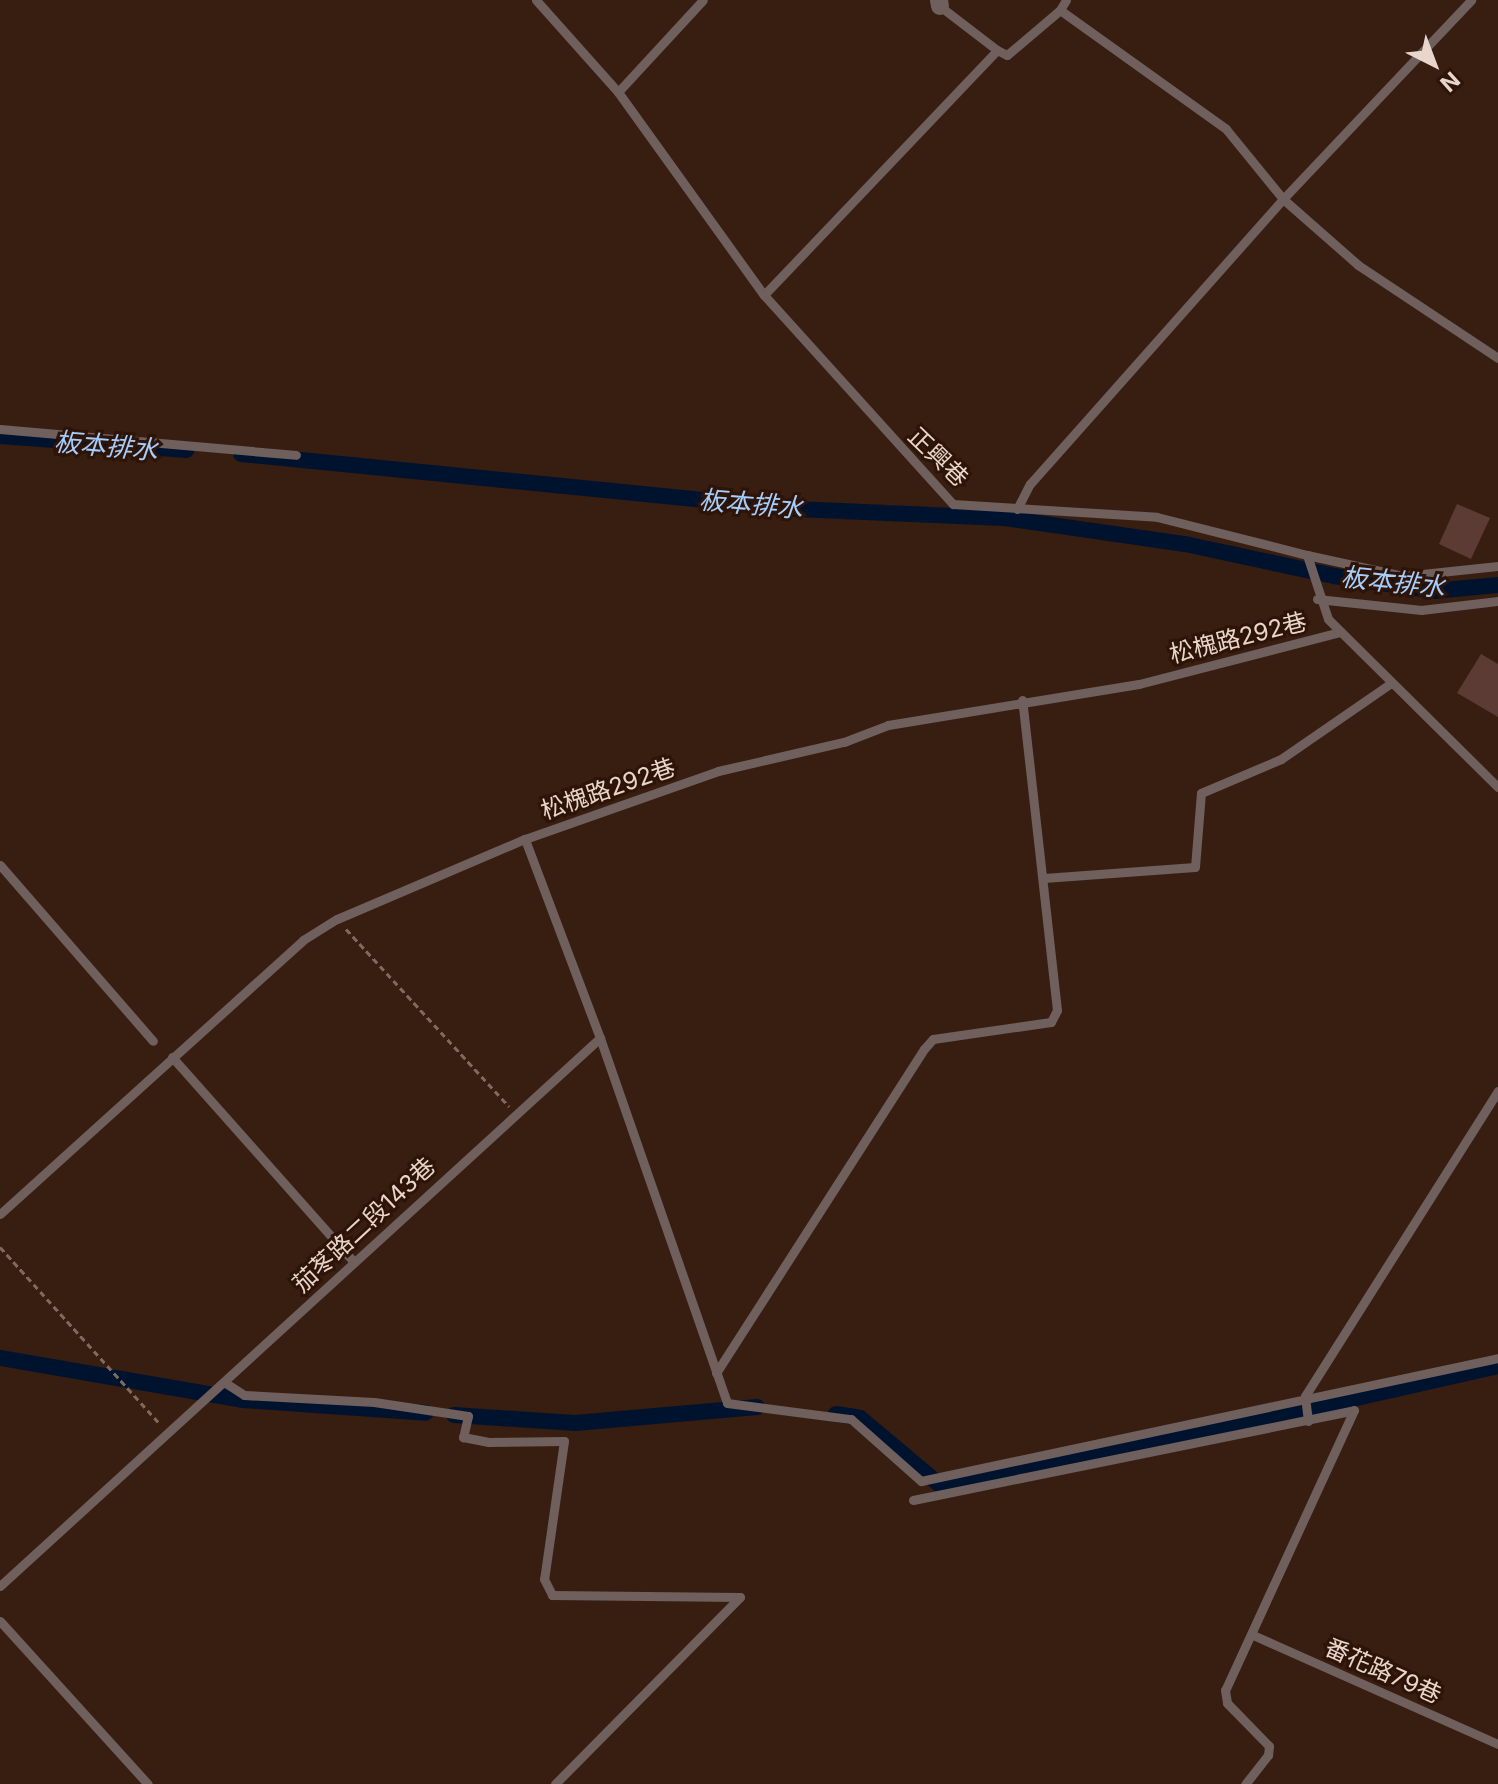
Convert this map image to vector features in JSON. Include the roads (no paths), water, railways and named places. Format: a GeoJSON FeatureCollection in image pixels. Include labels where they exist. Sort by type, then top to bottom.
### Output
{"type":"FeatureCollection","features":[{"type":"Feature","properties":{"kind":"lane","name":"正興巷"},"geometry":{"type":"LineString","coordinates":[[536,0],[618,92],[764,295],[953,504],[1157,517],[1308,559],[1403,576],[1498,566]]}},
{"type":"Feature","properties":{"kind":"lane"},"geometry":{"type":"LineString","coordinates":[[618,92],[703,0]]}},
{"type":"Feature","properties":{"kind":"lane"},"geometry":{"type":"LineString","coordinates":[[937,2],[1007,55],[1060,10],[1066,0]]}},
{"type":"Feature","properties":{"kind":"lane"},"geometry":{"type":"LineString","coordinates":[[1017,509],[1030,484],[1283,199],[1471,0]]}},
{"type":"Feature","properties":{"kind":"lane"},"geometry":{"type":"LineString","coordinates":[[1060,10],[1226,129],[1283,199],[1358,265],[1498,358]]}},
{"type":"Feature","properties":{"kind":"lane"},"geometry":{"type":"LineString","coordinates":[[764,295],[997,50]]}},
{"type":"Feature","properties":{"kind":"lane"},"geometry":{"type":"LineString","coordinates":[[0,429],[296,455]]}},
{"type":"Feature","properties":{"kind":"lane"},"geometry":{"type":"LineString","coordinates":[[1308,559],[1316,594],[1340,632],[1498,787]]}},
{"type":"Feature","properties":{"kind":"lane"},"geometry":{"type":"LineString","coordinates":[[1316,594],[1421,610],[1498,601]]}},
{"type":"Feature","properties":{"kind":"lane","name":"松槐路292巷"},"geometry":{"type":"LineString","coordinates":[[0,1214],[303,940],[337,919],[525,839],[718,771],[844,742],[888,725],[1022,700],[1139,684],[1340,632]]}},
{"type":"Feature","properties":{"kind":"lane"},"geometry":{"type":"LineString","coordinates":[[1044,878],[1195,867],[1201,793],[1281,759],[1391,683]]}},
{"type":"Feature","properties":{"kind":"lane"},"geometry":{"type":"LineString","coordinates":[[716,1373],[933,1039],[1051,1022],[1057,1010],[1022,700]]}},
{"type":"Feature","properties":{"kind":"lane"},"geometry":{"type":"LineString","coordinates":[[525,839],[600,1038],[727,1403],[851,1419],[921,1481],[1305,1396],[1498,1358]]}},
{"type":"Feature","properties":{"kind":"lane"},"geometry":{"type":"LineString","coordinates":[[0,865],[153,1041]]}},
{"type":"Feature","properties":{"kind":"lane","name":"茄苳路二段143巷"},"geometry":{"type":"LineString","coordinates":[[0,1586],[514,1112],[600,1038]]}},
{"type":"Feature","properties":{"kind":"lane"},"geometry":{"type":"LineString","coordinates":[[172,1057],[354,1262]]}},
{"type":"Feature","properties":{"kind":"lane"},"geometry":{"type":"LineString","coordinates":[[1308,1421],[1305,1396],[1498,1091]]}},
{"type":"Feature","properties":{"kind":"lane"},"geometry":{"type":"LineString","coordinates":[[224,1382],[244,1395],[374,1402],[468,1416],[463,1437],[489,1442],[564,1441],[544,1579],[549,1592],[556,1597],[740,1597],[555,1784]]}},
{"type":"Feature","properties":{"kind":"lane"},"geometry":{"type":"LineString","coordinates":[[913,1500],[1354,1410],[1253,1635],[1225,1690],[1227,1703],[1269,1746],[1268,1755],[1245,1784]]}},
{"type":"Feature","properties":{"kind":"lane"},"geometry":{"type":"LineString","coordinates":[[0,1621],[148,1784]]}},
{"type":"Feature","properties":{"kind":"lane","name":"番花路79巷"},"geometry":{"type":"LineString","coordinates":[[1253,1635],[1498,1744]]}},
{"type":"Feature","properties":{"kind":"waterway","name":"板本排水"},"geometry":{"type":"LineString","coordinates":[[0,436],[186,450]]}},
{"type":"Feature","properties":{"kind":"waterway","name":"板本排水"},"geometry":{"type":"LineString","coordinates":[[241,454],[795,509],[1004,518],[1185,544],[1334,576],[1434,591],[1498,585]]}},
{"type":"Feature","properties":{"kind":"waterway"},"geometry":{"type":"LineString","coordinates":[[0,1358],[242,1400],[426,1413]]}},
{"type":"Feature","properties":{"kind":"waterway"},"geometry":{"type":"LineString","coordinates":[[836,1414],[860,1418],[939,1484],[1148,1445],[1498,1366]]}},
{"type":"Feature","properties":{"kind":"waterway"},"geometry":{"type":"LineString","coordinates":[[454,1415],[575,1423],[757,1407]]}}]}
